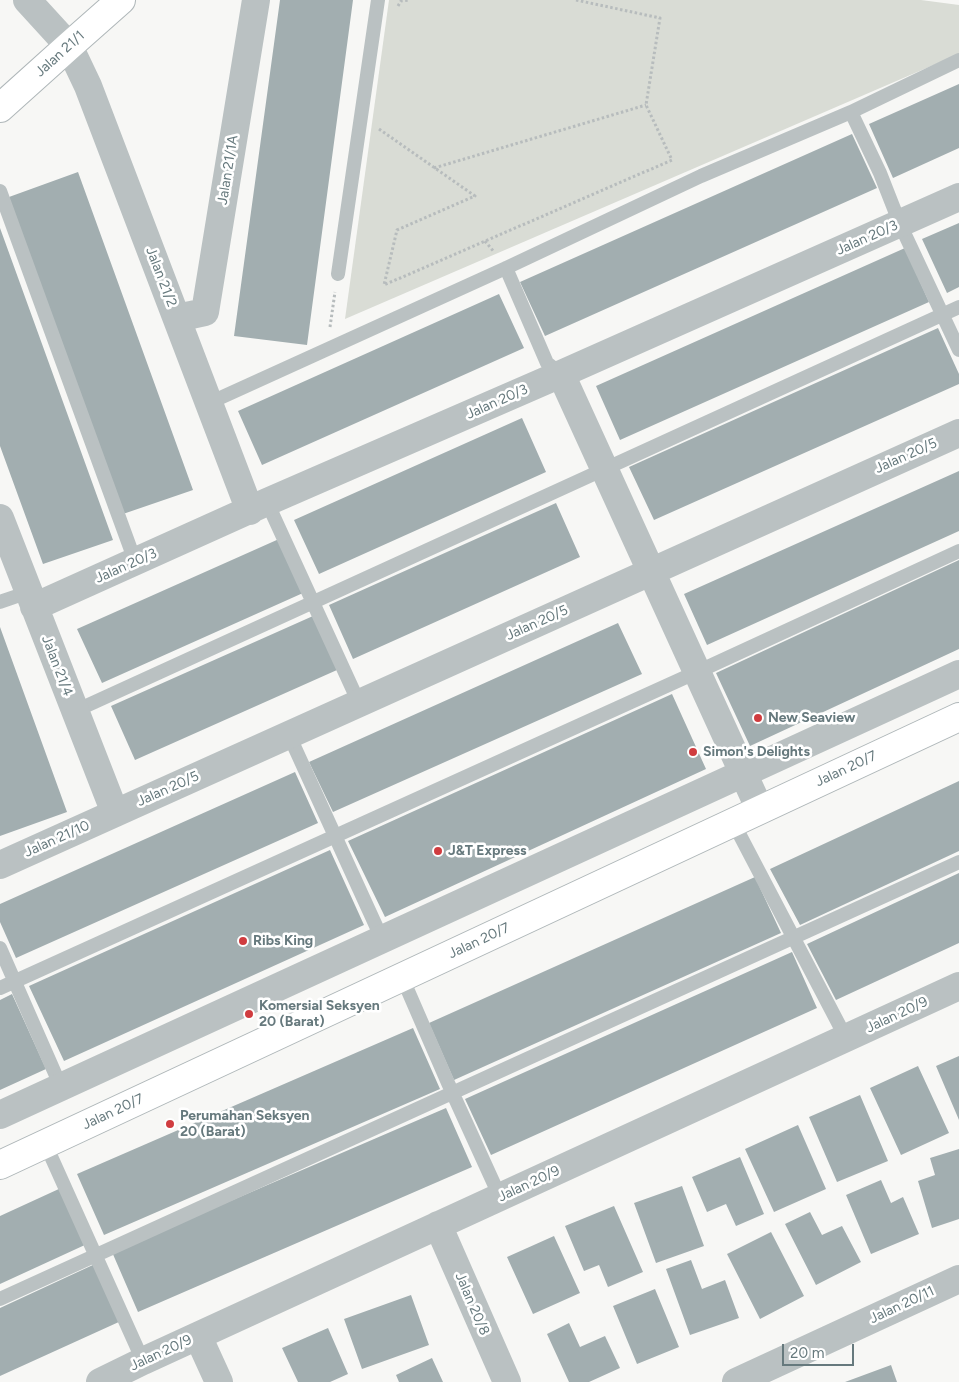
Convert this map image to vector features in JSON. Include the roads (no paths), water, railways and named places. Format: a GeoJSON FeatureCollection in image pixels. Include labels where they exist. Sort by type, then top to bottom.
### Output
{"type":"FeatureCollection","features":[{"type":"Feature","properties":{"kind":"street","name":"Jalan 21/2"},"geometry":{"type":"LineString","coordinates":[[27,0],[69,46],[88,86],[209,403],[258,507]]}},
{"type":"Feature","properties":{"kind":"street","name":"Jalan 21/1"},"geometry":{"type":"LineString","coordinates":[[0,108],[122,0]]}},
{"type":"Feature","properties":{"kind":"street","name":"Jalan 21/1A"},"geometry":{"type":"LineString","coordinates":[[176,318],[205,312],[256,0]]}},
{"type":"Feature","properties":{"kind":"street","name":"Jalan 20/3"},"geometry":{"type":"LineString","coordinates":[[32,599],[135,561],[959,197]]}},
{"type":"Feature","properties":{"kind":"street"},"geometry":{"type":"LineString","coordinates":[[561,374],[760,810]]}},
{"type":"Feature","properties":{"kind":"street","name":"Jalan 20/5"},"geometry":{"type":"LineString","coordinates":[[115,813],[959,432]]}},
{"type":"Feature","properties":{"kind":"street","name":"Jalan 21/4"},"geometry":{"type":"LineString","coordinates":[[0,518],[115,813]]}},
{"type":"Feature","properties":{"kind":"street"},"geometry":{"type":"LineString","coordinates":[[0,1115],[959,674]]}},
{"type":"Feature","properties":{"kind":"street","name":"Jalan 20/7"},"geometry":{"type":"LineString","coordinates":[[0,1164],[959,717]]}},
{"type":"Feature","properties":{"kind":"street","name":"Jalan 21/10"},"geometry":{"type":"LineString","coordinates":[[0,865],[115,813]]}},
{"type":"Feature","properties":{"kind":"street","name":"Jalan 20/9"},"geometry":{"type":"LineString","coordinates":[[100,1382],[959,986]]}},
{"type":"Feature","properties":{"kind":"street","name":"Jalan 20/8"},"geometry":{"type":"LineString","coordinates":[[438,1225],[507,1382]]}},
{"type":"Feature","properties":{"kind":"street","name":"Jalan 20/11"},"geometry":{"type":"LineString","coordinates":[[736,1382],[959,1279]]}},
{"type":"Feature","properties":{"kind":"street"},"geometry":{"type":"LineString","coordinates":[[198,1336],[219,1382]]}},
{"type":"Feature","properties":{"kind":"lane"},"geometry":{"type":"LineString","coordinates":[[338,274],[378,0]]}},
{"type":"Feature","properties":{"kind":"lane"},"geometry":{"type":"LineString","coordinates":[[209,403],[506,268],[701,176],[851,112],[959,60]]}},
{"type":"Feature","properties":{"kind":"lane"},"geometry":{"type":"LineString","coordinates":[[851,112],[880,173],[900,224],[959,350]]}},
{"type":"Feature","properties":{"kind":"lane"},"geometry":{"type":"LineString","coordinates":[[0,191],[135,561]]}},
{"type":"Feature","properties":{"kind":"lane"},"geometry":{"type":"LineString","coordinates":[[506,268],[547,362],[561,374]]}},
{"type":"Feature","properties":{"kind":"lane"},"geometry":{"type":"LineString","coordinates":[[75,711],[959,306]]}},
{"type":"Feature","properties":{"kind":"lane"},"geometry":{"type":"LineString","coordinates":[[258,507],[312,601],[359,703]]}},
{"type":"Feature","properties":{"kind":"lane"},"geometry":{"type":"LineString","coordinates":[[0,988],[959,551]]}},
{"type":"Feature","properties":{"kind":"lane"},"geometry":{"type":"LineString","coordinates":[[0,602],[32,599]]}},
{"type":"Feature","properties":{"kind":"lane"},"geometry":{"type":"LineString","coordinates":[[289,735],[382,939]]}},
{"type":"Feature","properties":{"kind":"lane"},"geometry":{"type":"LineString","coordinates":[[733,822],[846,1038]]}},
{"type":"Feature","properties":{"kind":"lane"},"geometry":{"type":"LineString","coordinates":[[0,1299],[959,862]]}},
{"type":"Feature","properties":{"kind":"lane"},"geometry":{"type":"LineString","coordinates":[[0,948],[61,1086]]}},
{"type":"Feature","properties":{"kind":"lane"},"geometry":{"type":"LineString","coordinates":[[402,977],[500,1197]]}},
{"type":"Feature","properties":{"kind":"lane"},"geometry":{"type":"LineString","coordinates":[[45,1143],[143,1361]]}},
{"type":"Feature","properties":{"kind":"place","name":"New Seaview"},"geometry":{"type":"Point","coordinates":[758,718]}},
{"type":"Feature","properties":{"kind":"place","name":"Simon's Delights"},"geometry":{"type":"Point","coordinates":[693,752]}},
{"type":"Feature","properties":{"kind":"place","name":"J&T Express"},"geometry":{"type":"Point","coordinates":[438,851]}},
{"type":"Feature","properties":{"kind":"place","name":"Ribs King"},"geometry":{"type":"Point","coordinates":[243,941]}},
{"type":"Feature","properties":{"kind":"place","name":"Komersial Seksyen 20 (Barat)"},"geometry":{"type":"Point","coordinates":[249,1014]}},
{"type":"Feature","properties":{"kind":"place","name":"Perumahan Seksyen 20 (Barat)"},"geometry":{"type":"Point","coordinates":[170,1124]}}]}
